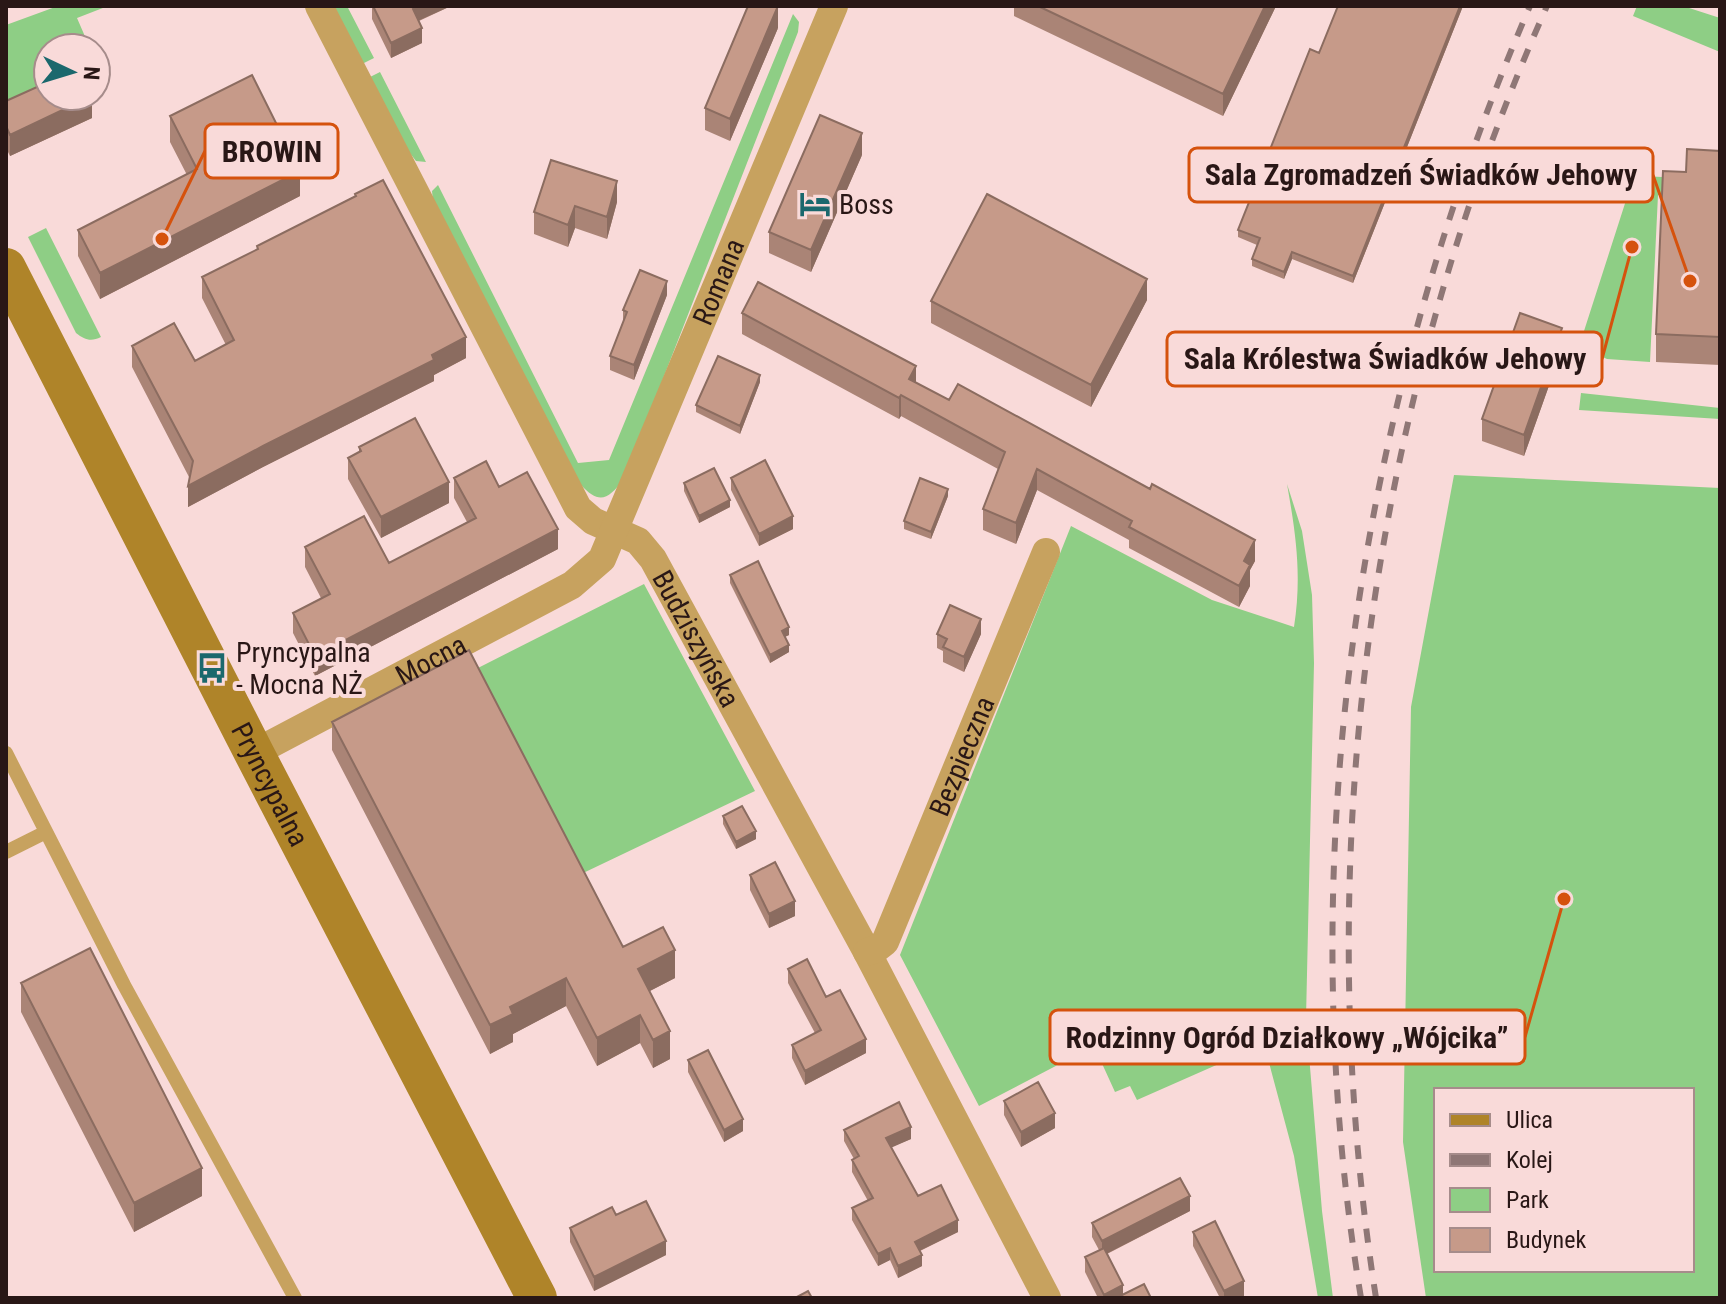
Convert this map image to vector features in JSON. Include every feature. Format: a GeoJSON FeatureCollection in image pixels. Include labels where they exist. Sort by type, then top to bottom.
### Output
{"type":"FeatureCollection","features":[{"type":"Feature","properties":{"kind":"street","name":"Budziszyńska"},"geometry":{"type":"LineString","coordinates":[[319,6],[578,508],[593,521],[638,541],[653,559],[867,952],[1047,1298]]}},
{"type":"Feature","properties":{"kind":"street","name":"Romana"},"geometry":{"type":"LineString","coordinates":[[602,559],[834,6]]}},
{"type":"Feature","properties":{"kind":"street","name":"Pryncypalna"},"geometry":{"type":"LineString","coordinates":[[6,268],[537,1298]]}},
{"type":"Feature","properties":{"kind":"street","name":"Bezpieczna"},"geometry":{"type":"LineString","coordinates":[[867,952],[885,942],[1046,552]]}},
{"type":"Feature","properties":{"kind":"street","name":"Mocna"},"geometry":{"type":"LineString","coordinates":[[254,753],[572,585],[602,559]]}},
{"type":"Feature","properties":{"kind":"lane"},"geometry":{"type":"LineString","coordinates":[[6,753],[124,985],[295,1298]]}},
{"type":"Feature","properties":{"kind":"lane"},"geometry":{"type":"LineString","coordinates":[[6,852],[46,832]]}},
{"type":"Feature","properties":{"kind":"green space"},"geometry":{"type":"Polygon","coordinates":[[[58,6],[108,6],[77,18],[83,32],[32,32],[32,106],[6,122],[6,25],[58,6]]]}},
{"type":"Feature","properties":{"kind":"green space"},"geometry":{"type":"Polygon","coordinates":[[[334,6],[347,6],[374,58],[362,64],[334,6]]]}},
{"type":"Feature","properties":{"kind":"green space"},"geometry":{"type":"Polygon","coordinates":[[[1637,6],[1683,6],[1720,18],[1720,52],[1633,16],[1637,6]]]}},
{"type":"Feature","properties":{"kind":"green space"},"geometry":{"type":"Polygon","coordinates":[[[793,14],[799,22],[798,32],[624,479],[608,495],[593,495],[580,484],[433,201],[432,191],[438,185],[578,463],[609,460],[793,14]]]}},
{"type":"Feature","properties":{"kind":"green space"},"geometry":{"type":"Polygon","coordinates":[[[380,72],[426,162],[416,161],[409,152],[370,77],[380,72]]]}},
{"type":"Feature","properties":{"kind":"green space"},"geometry":{"type":"Polygon","coordinates":[[[1642,176],[1682,178],[1681,194],[1658,195],[1650,362],[1607,359],[1587,350],[1584,331],[1629,191],[1642,176]]]}},
{"type":"Feature","properties":{"kind":"green space"},"geometry":{"type":"Polygon","coordinates":[[[46,228],[101,337],[88,340],[76,333],[28,237],[46,228]]]}},
{"type":"Feature","properties":{"kind":"green space"},"geometry":{"type":"Polygon","coordinates":[[[1581,393],[1720,408],[1720,419],[1579,410],[1581,393]]]}},
{"type":"Feature","properties":{"kind":"green space"},"geometry":{"type":"Polygon","coordinates":[[[1454,475],[1720,488],[1720,1298],[1426,1298],[1403,1142],[1411,707],[1454,475]]]}},
{"type":"Feature","properties":{"kind":"green space"},"geometry":{"type":"Polygon","coordinates":[[[1287,484],[1302,531],[1312,595],[1314,663],[1306,1019],[1322,1211],[1333,1298],[1318,1298],[1294,1156],[1264,1044],[1137,1100],[1130,1086],[1115,1092],[1094,1046],[979,1106],[900,955],[1071,526],[1212,600],[1294,627],[1298,590],[1297,555],[1287,484]]]}},
{"type":"Feature","properties":{"kind":"green space"},"geometry":{"type":"Polygon","coordinates":[[[644,584],[755,791],[579,875],[474,670],[644,584]]]}},
{"type":"Feature","properties":{"kind":"building"},"geometry":{"type":"Polygon","coordinates":[[[373,6],[419,6],[413,9],[422,28],[391,43],[373,6]]]}},
{"type":"Feature","properties":{"kind":"building"},"geometry":{"type":"Polygon","coordinates":[[[748,6],[778,6],[730,119],[705,108],[748,6]]]}},
{"type":"Feature","properties":{"kind":"building"},"geometry":{"type":"Polygon","coordinates":[[[1038,6],[1265,6],[1223,94],[1038,6]]]}},
{"type":"Feature","properties":{"kind":"building"},"geometry":{"type":"Polygon","coordinates":[[[1338,6],[1460,6],[1353,276],[1292,252],[1284,272],[1252,259],[1260,238],[1238,230],[1310,49],[1319,53],[1338,6]]]}},
{"type":"Feature","properties":{"kind":"building"},"geometry":{"type":"Polygon","coordinates":[[[252,75],[300,171],[100,273],[78,230],[197,169],[170,116],[252,75]]]}},
{"type":"Feature","properties":{"kind":"building"},"geometry":{"type":"Polygon","coordinates":[[[32,89],[32,112],[58,112],[10,135],[6,126],[6,101],[32,89]]]}},
{"type":"Feature","properties":{"kind":"building","name":"Boss"},"geometry":{"type":"Polygon","coordinates":[[[820,115],[862,133],[811,250],[769,232],[820,115]]]}},
{"type":"Feature","properties":{"kind":"building"},"geometry":{"type":"Polygon","coordinates":[[[1687,149],[1720,151],[1720,337],[1656,334],[1663,171],[1686,172],[1687,149]]]}},
{"type":"Feature","properties":{"kind":"building"},"geometry":{"type":"Polygon","coordinates":[[[551,160],[617,181],[607,217],[575,206],[568,225],[534,212],[551,160]]]}},
{"type":"Feature","properties":{"kind":"building"},"geometry":{"type":"Polygon","coordinates":[[[383,180],[466,337],[432,355],[434,360],[188,486],[193,461],[132,346],[174,323],[195,361],[234,340],[202,277],[383,180]]]}},
{"type":"Feature","properties":{"kind":"building"},"geometry":{"type":"Polygon","coordinates":[[[987,194],[1147,279],[1091,385],[931,301],[987,194]]]}},
{"type":"Feature","properties":{"kind":"building"},"geometry":{"type":"Polygon","coordinates":[[[640,270],[667,281],[634,365],[610,356],[627,312],[623,310],[640,270]]]}},
{"type":"Feature","properties":{"kind":"building"},"geometry":{"type":"Polygon","coordinates":[[[758,282],[916,366],[909,379],[949,400],[958,384],[1150,489],[1152,484],[1255,540],[1244,561],[1250,565],[1239,586],[1129,527],[1132,521],[1037,469],[1016,523],[983,509],[1005,452],[742,313],[758,282]]]}},
{"type":"Feature","properties":{"kind":"building"},"geometry":{"type":"Polygon","coordinates":[[[1520,313],[1562,328],[1524,435],[1482,419],[1520,313]]]}},
{"type":"Feature","properties":{"kind":"building"},"geometry":{"type":"Polygon","coordinates":[[[718,356],[760,375],[740,426],[696,405],[718,356]]]}},
{"type":"Feature","properties":{"kind":"building"},"geometry":{"type":"Polygon","coordinates":[[[415,418],[449,482],[381,517],[348,458],[361,451],[359,447],[415,418]]]}},
{"type":"Feature","properties":{"kind":"building"},"geometry":{"type":"Polygon","coordinates":[[[765,460],[793,516],[759,534],[731,478],[765,460]]]}},
{"type":"Feature","properties":{"kind":"building"},"geometry":{"type":"Polygon","coordinates":[[[486,461],[499,487],[527,472],[558,529],[315,656],[293,613],[330,594],[305,547],[364,516],[389,563],[476,518],[454,478],[486,461]]]}},
{"type":"Feature","properties":{"kind":"building"},"geometry":{"type":"Polygon","coordinates":[[[714,468],[730,500],[699,516],[684,483],[714,468]]]}},
{"type":"Feature","properties":{"kind":"building"},"geometry":{"type":"Polygon","coordinates":[[[920,478],[948,489],[931,532],[904,521],[920,478]]]}},
{"type":"Feature","properties":{"kind":"building"},"geometry":{"type":"Polygon","coordinates":[[[758,561],[789,627],[782,631],[789,645],[770,655],[730,575],[758,561]]]}},
{"type":"Feature","properties":{"kind":"building"},"geometry":{"type":"Polygon","coordinates":[[[950,605],[981,619],[964,657],[943,647],[947,639],[937,634],[950,605]]]}},
{"type":"Feature","properties":{"kind":"building"},"geometry":{"type":"Polygon","coordinates":[[[469,650],[623,947],[663,927],[675,950],[638,969],[670,1031],[653,1040],[640,1015],[597,1038],[566,978],[510,1007],[513,1014],[490,1025],[332,722],[469,650]]]}},
{"type":"Feature","properties":{"kind":"building"},"geometry":{"type":"Polygon","coordinates":[[[742,806],[756,831],[736,842],[723,816],[742,806]]]}},
{"type":"Feature","properties":{"kind":"building"},"geometry":{"type":"Polygon","coordinates":[[[775,862],[795,901],[769,914],[750,875],[775,862]]]}},
{"type":"Feature","properties":{"kind":"building"},"geometry":{"type":"Polygon","coordinates":[[[90,948],[202,1168],[134,1203],[21,983],[90,948]]]}},
{"type":"Feature","properties":{"kind":"building"},"geometry":{"type":"Polygon","coordinates":[[[807,959],[826,997],[840,990],[866,1039],[805,1071],[792,1045],[821,1030],[788,969],[807,959]]]}},
{"type":"Feature","properties":{"kind":"building"},"geometry":{"type":"Polygon","coordinates":[[[708,1050],[743,1119],[724,1130],[688,1060],[708,1050]]]}},
{"type":"Feature","properties":{"kind":"building"},"geometry":{"type":"Polygon","coordinates":[[[1038,1082],[1055,1113],[1021,1132],[1004,1101],[1038,1082]]]}},
{"type":"Feature","properties":{"kind":"building"},"geometry":{"type":"Polygon","coordinates":[[[899,1102],[911,1127],[886,1138],[918,1196],[941,1185],[958,1220],[915,1242],[922,1255],[898,1266],[890,1248],[878,1254],[852,1208],[873,1198],[852,1160],[859,1156],[844,1130],[899,1102]]]}},
{"type":"Feature","properties":{"kind":"building"},"geometry":{"type":"Polygon","coordinates":[[[1180,1178],[1190,1196],[1102,1241],[1092,1223],[1180,1178]]]}},
{"type":"Feature","properties":{"kind":"building"},"geometry":{"type":"Polygon","coordinates":[[[646,1201],[666,1241],[594,1277],[570,1228],[612,1207],[616,1215],[646,1201]]]}},
{"type":"Feature","properties":{"kind":"building"},"geometry":{"type":"Polygon","coordinates":[[[1215,1221],[1244,1281],[1224,1291],[1193,1232],[1215,1221]]]}},
{"type":"Feature","properties":{"kind":"building"},"geometry":{"type":"Polygon","coordinates":[[[1104,1248],[1123,1285],[1104,1295],[1085,1257],[1104,1248]]]}},
{"type":"Feature","properties":{"kind":"building"},"geometry":{"type":"Polygon","coordinates":[[[1144,1284],[1151,1298],[1116,1298],[1144,1284]]]}},
{"type":"Feature","properties":{"kind":"building"},"geometry":{"type":"Polygon","coordinates":[[[808,1291],[812,1298],[795,1298],[808,1291]]]}},
{"type":"Feature","properties":{"kind":"railway"},"geometry":{"type":"LineString","coordinates":[[1361,1298],[1340,1135],[1333,970],[1337,805],[1353,640],[1381,477],[1420,316],[1470,159],[1530,6]]}},
{"type":"Feature","properties":{"kind":"railway"},"geometry":{"type":"LineString","coordinates":[[1376,1298],[1356,1134],[1349,969],[1353,804],[1369,640],[1396,477],[1435,316],[1485,159],[1547,6]]}},
{"type":"Feature","properties":{"kind":"place","name":"Boss"},"geometry":{"type":"Point","coordinates":[815,204]}},
{"type":"Feature","properties":{"kind":"place","name":"BROWIN"},"geometry":{"type":"Point","coordinates":[162,239]}},
{"type":"Feature","properties":{"kind":"place","name":"Sala Królestwa Świadków Jehowy"},"geometry":{"type":"Point","coordinates":[1632,247]}},
{"type":"Feature","properties":{"kind":"place","name":"Sala Zgromadzeń Świadków Jehowy"},"geometry":{"type":"Point","coordinates":[1690,281]}},
{"type":"Feature","properties":{"kind":"place","name":"Pryncypalna - Mocna NŻ"},"geometry":{"type":"Point","coordinates":[212,668]}},
{"type":"Feature","properties":{"kind":"place","name":"Rodzinny Ogród Działkowy „Wójcika”"},"geometry":{"type":"Point","coordinates":[1564,899]}}]}
